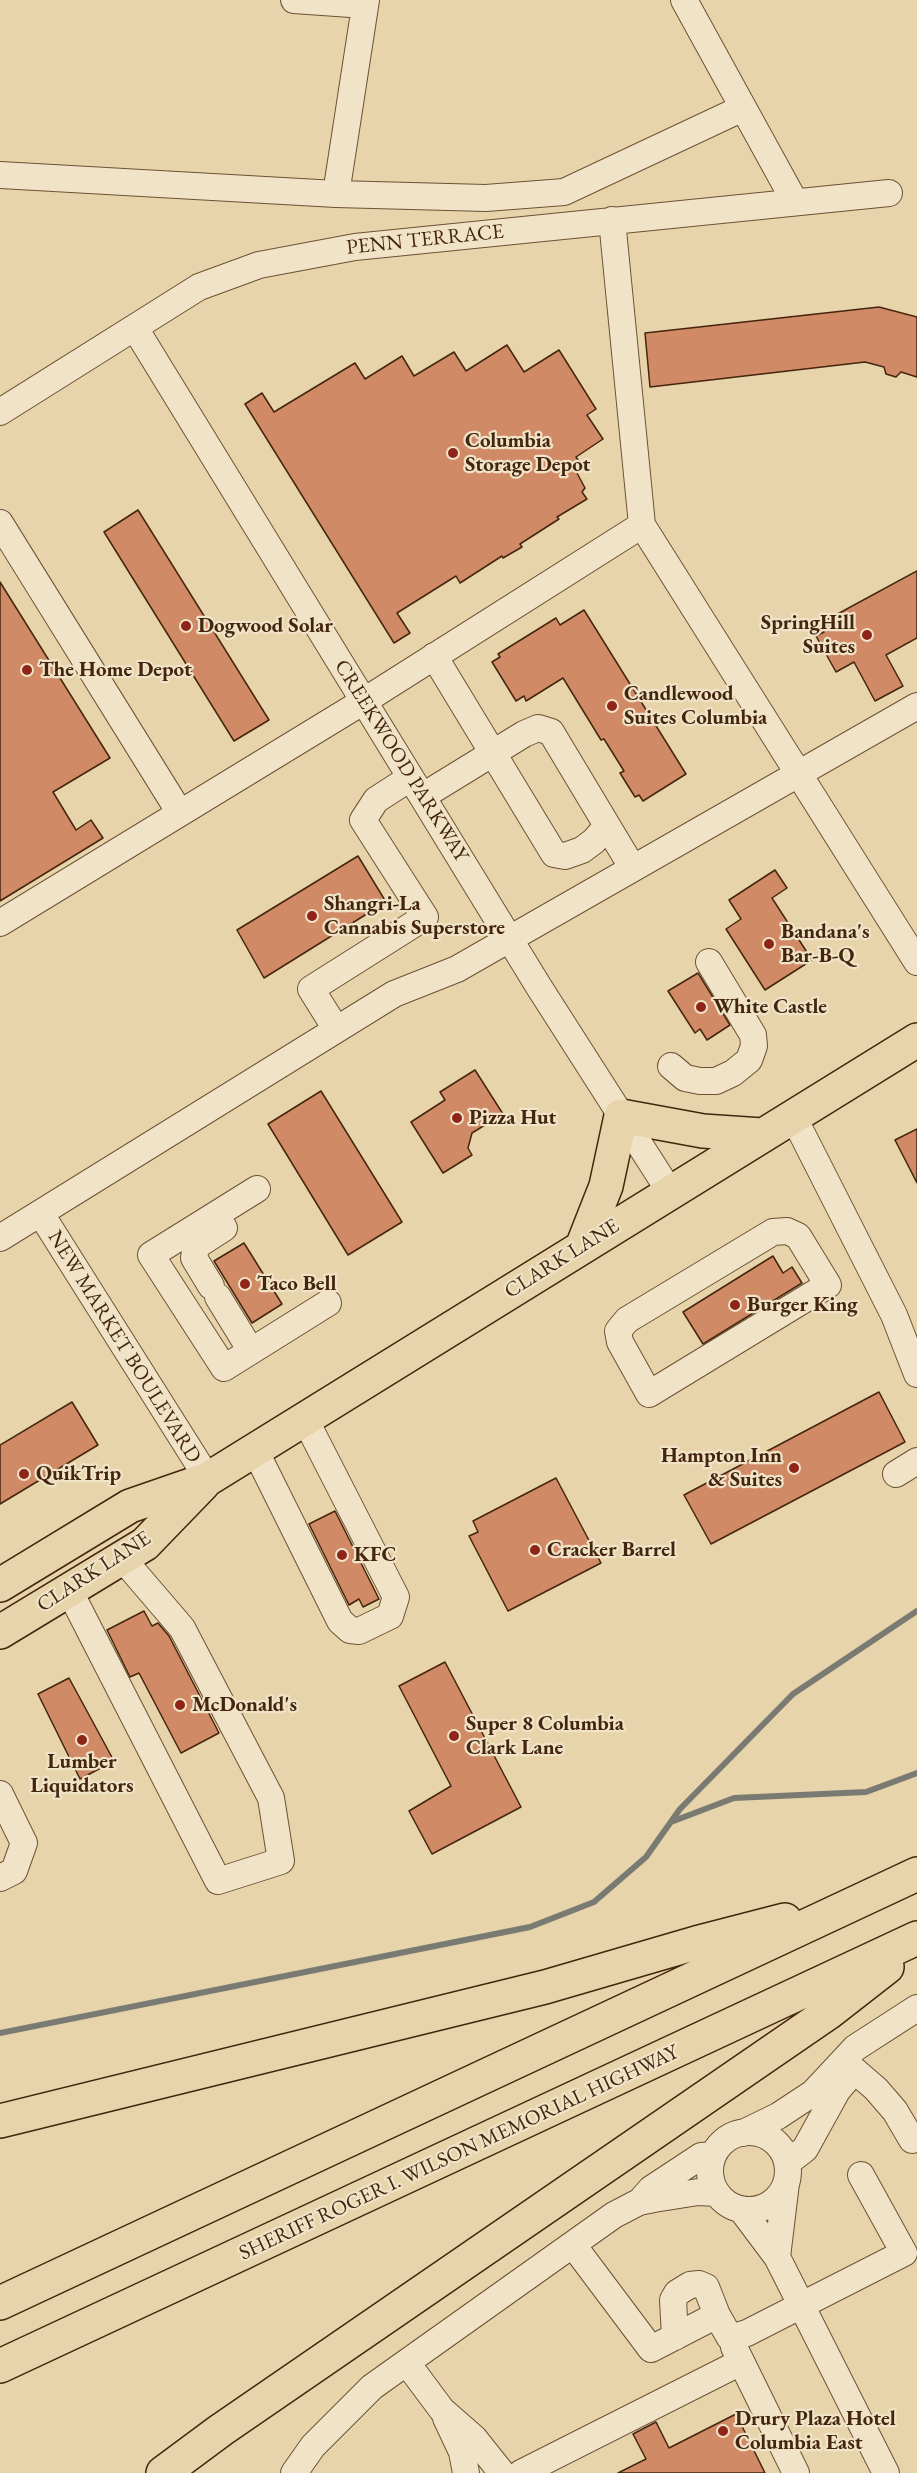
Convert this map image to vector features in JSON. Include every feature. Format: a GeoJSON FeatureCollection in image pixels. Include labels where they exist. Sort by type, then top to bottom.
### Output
{"type":"FeatureCollection","features":[{"type":"Feature","properties":{"kind":"main road","name":"CLARK LANE"},"geometry":{"type":"LineString","coordinates":[[0,1585],[130,1506],[207,1479],[917,1040]]}},
{"type":"Feature","properties":{"kind":"main road"},"geometry":{"type":"LineString","coordinates":[[582,1247],[606,1186],[621,1116],[703,1131],[762,1135]]}},
{"type":"Feature","properties":{"kind":"main road","name":"CLARK LANE"},"geometry":{"type":"LineString","coordinates":[[0,1632],[145,1544],[207,1479]]}},
{"type":"Feature","properties":{"kind":"main road"},"geometry":{"type":"LineString","coordinates":[[0,2303],[917,1874]]}},
{"type":"Feature","properties":{"kind":"main road"},"geometry":{"type":"LineString","coordinates":[[0,2121],[545,1987],[696,1943],[857,1902]]}},
{"type":"Feature","properties":{"kind":"main road","name":"SHERIFF ROGER I. WILSON MEMORIAL HIGHWAY"},"geometry":{"type":"LineString","coordinates":[[0,2366],[917,1938]]}},
{"type":"Feature","properties":{"kind":"main road"},"geometry":{"type":"LineString","coordinates":[[163,2473],[260,2403],[828,2013],[917,1944]]}},
{"type":"Feature","properties":{"kind":"street"},"geometry":{"type":"LineString","coordinates":[[294,0],[366,2],[336,194]]}},
{"type":"Feature","properties":{"kind":"street"},"geometry":{"type":"LineString","coordinates":[[684,0],[795,202]]}},
{"type":"Feature","properties":{"kind":"street"},"geometry":{"type":"LineString","coordinates":[[0,174],[336,194],[486,198],[564,192],[743,108]]}},
{"type":"Feature","properties":{"kind":"street","name":"PENN TERRACE"},"geometry":{"type":"LineString","coordinates":[[0,412],[199,287],[259,265],[355,246],[889,193]]}},
{"type":"Feature","properties":{"kind":"street"},"geometry":{"type":"LineString","coordinates":[[612,220],[642,525],[917,962]]}},
{"type":"Feature","properties":{"kind":"street","name":"CREEKWOOD PARKWAY"},"geometry":{"type":"LineString","coordinates":[[135,328],[416,787],[670,1192]]}},
{"type":"Feature","properties":{"kind":"street"},"geometry":{"type":"LineString","coordinates":[[0,523],[180,813]]}},
{"type":"Feature","properties":{"kind":"street"},"geometry":{"type":"LineString","coordinates":[[0,923],[364,701],[642,525]]}},
{"type":"Feature","properties":{"kind":"street"},"geometry":{"type":"LineString","coordinates":[[434,656],[554,854],[565,856],[582,850],[594,841],[607,826]]}},
{"type":"Feature","properties":{"kind":"street"},"geometry":{"type":"LineString","coordinates":[[0,1238],[394,994],[457,969],[917,706]]}},
{"type":"Feature","properties":{"kind":"street"},"geometry":{"type":"LineString","coordinates":[[336,1029],[311,989],[425,917],[363,820],[376,800],[416,787],[493,753],[538,728],[551,732],[632,867]]}},
{"type":"Feature","properties":{"kind":"street"},"geometry":{"type":"LineString","coordinates":[[671,1066],[685,1078],[700,1081],[716,1080],[732,1073],[749,1060],[754,1046],[753,1035],[745,1017],[710,962]]}},
{"type":"Feature","properties":{"kind":"street"},"geometry":{"type":"LineString","coordinates":[[793,1116],[894,1315],[917,1374]]}},
{"type":"Feature","properties":{"kind":"street"},"geometry":{"type":"LineString","coordinates":[[251,1351],[194,1258],[196,1246],[261,1196],[151,1255],[224,1368],[328,1303]]}},
{"type":"Feature","properties":{"kind":"street","name":"NEW MARKET BOULEVARD"},"geometry":{"type":"LineString","coordinates":[[41,1214],[207,1479]]}},
{"type":"Feature","properties":{"kind":"street"},"geometry":{"type":"LineString","coordinates":[[787,1231],[798,1236],[828,1285],[649,1394],[620,1342],[618,1331],[627,1320],[716,1268],[773,1232],[787,1231]]}},
{"type":"Feature","properties":{"kind":"street"},"geometry":{"type":"LineString","coordinates":[[255,1449],[340,1621],[350,1630],[359,1631],[390,1616],[396,1597],[305,1419]]}},
{"type":"Feature","properties":{"kind":"street"},"geometry":{"type":"LineString","coordinates":[[69,1590],[218,1881],[281,1860],[271,1798],[182,1628],[122,1558]]}},
{"type":"Feature","properties":{"kind":"street"},"geometry":{"type":"LineString","coordinates":[[0,1794],[24,1843],[14,1871],[0,1878]]}},
{"type":"Feature","properties":{"kind":"street"},"geometry":{"type":"LineString","coordinates":[[743,2133],[754,2125],[778,2116],[813,2093],[855,2048],[917,2008]]}},
{"type":"Feature","properties":{"kind":"street"},"geometry":{"type":"LineString","coordinates":[[777,2257],[787,2173],[780,2147],[771,2138],[758,2133],[743,2133],[732,2136],[721,2144],[713,2155],[710,2174],[717,2193],[726,2203],[741,2209],[762,2208],[772,2202],[787,2173],[805,2149],[837,2091],[886,2029]]}},
{"type":"Feature","properties":{"kind":"street"},"geometry":{"type":"LineString","coordinates":[[854,2070],[876,2089],[895,2111],[912,2140]]}},
{"type":"Feature","properties":{"kind":"street"},"geometry":{"type":"LineString","coordinates":[[294,2473],[313,2446],[372,2387],[573,2245],[639,2202],[651,2189],[700,2157],[713,2155]]}},
{"type":"Feature","properties":{"kind":"street"},"geometry":{"type":"LineString","coordinates":[[730,2338],[747,2333],[802,2306],[910,2248],[861,2175]]}},
{"type":"Feature","properties":{"kind":"street"},"geometry":{"type":"LineString","coordinates":[[639,2202],[698,2192],[717,2193]]}},
{"type":"Feature","properties":{"kind":"street"},"geometry":{"type":"LineString","coordinates":[[741,2209],[777,2257],[886,2473]]}},
{"type":"Feature","properties":{"kind":"street"},"geometry":{"type":"LineString","coordinates":[[573,2245],[651,2349],[717,2315]]}},
{"type":"Feature","properties":{"kind":"street"},"geometry":{"type":"LineString","coordinates":[[675,2337],[673,2300],[676,2293],[690,2285],[699,2284],[706,2287],[717,2315],[796,2473]]}},
{"type":"Feature","properties":{"kind":"street"},"geometry":{"type":"LineString","coordinates":[[520,2473],[741,2362]]}},
{"type":"Feature","properties":{"kind":"street"},"geometry":{"type":"LineString","coordinates":[[407,2363],[442,2410],[462,2452],[466,2473]]}},
{"type":"Feature","properties":{"kind":"street"},"geometry":{"type":"LineString","coordinates":[[442,2410],[474,2438],[502,2473]]}},
{"type":"Feature","properties":{"kind":"building"},"geometry":{"type":"Polygon","coordinates":[[[879,307],[917,317],[917,377],[901,372],[896,377],[886,374],[884,367],[865,362],[650,387],[645,333],[879,307]]]}},
{"type":"Feature","properties":{"kind":"building"},"geometry":{"type":"Polygon","coordinates":[[[507,345],[524,372],[559,350],[596,409],[587,415],[603,439],[576,457],[583,467],[577,473],[585,488],[582,492],[587,499],[520,544],[522,547],[503,558],[502,556],[460,583],[456,576],[397,613],[410,633],[394,643],[245,404],[262,393],[274,412],[355,363],[365,379],[402,356],[414,376],[454,352],[466,371],[507,345]]]}},
{"type":"Feature","properties":{"kind":"building","name":"Dogwood Solar"},"geometry":{"type":"Polygon","coordinates":[[[138,510],[269,720],[234,741],[104,532],[138,510]]]}},
{"type":"Feature","properties":{"kind":"building","name":"SpringHill Suites"},"geometry":{"type":"Polygon","coordinates":[[[917,571],[917,638],[886,655],[903,686],[875,701],[854,662],[836,672],[816,636],[824,632],[819,624],[917,571]]]}},
{"type":"Feature","properties":{"kind":"building","name":"The Home Depot"},"geometry":{"type":"Polygon","coordinates":[[[0,582],[110,758],[53,792],[76,830],[91,820],[103,838],[0,901],[0,582]]]}},
{"type":"Feature","properties":{"kind":"building","name":"Candlewood Suites Columbia"},"geometry":{"type":"Polygon","coordinates":[[[584,610],[686,774],[643,801],[639,795],[635,797],[620,773],[624,771],[604,739],[601,740],[563,678],[526,701],[524,696],[516,701],[492,662],[500,657],[498,654],[556,618],[560,625],[584,610]]]}},
{"type":"Feature","properties":{"kind":"building","name":"Shangri-La Cannabis Superstore"},"geometry":{"type":"Polygon","coordinates":[[[358,856],[386,902],[264,978],[237,930],[358,856]]]}},
{"type":"Feature","properties":{"kind":"building","name":"Bandana's Bar-B-Q"},"geometry":{"type":"Polygon","coordinates":[[[775,870],[787,888],[772,898],[812,960],[765,990],[726,929],[741,919],[729,900],[775,870]]]}},
{"type":"Feature","properties":{"kind":"building","name":"White Castle"},"geometry":{"type":"Polygon","coordinates":[[[698,973],[730,1025],[707,1040],[700,1029],[695,1033],[668,991],[698,973]]]}},
{"type":"Feature","properties":{"kind":"building","name":"Pizza Hut"},"geometry":{"type":"Polygon","coordinates":[[[475,1070],[503,1114],[472,1133],[468,1148],[472,1155],[443,1173],[411,1122],[445,1100],[440,1092],[475,1070]]]}},
{"type":"Feature","properties":{"kind":"building"},"geometry":{"type":"Polygon","coordinates":[[[321,1091],[402,1222],[348,1255],[268,1124],[321,1091]]]}},
{"type":"Feature","properties":{"kind":"building"},"geometry":{"type":"Polygon","coordinates":[[[917,1129],[917,1183],[895,1140],[917,1129]]]}},
{"type":"Feature","properties":{"kind":"building","name":"Taco Bell"},"geometry":{"type":"Polygon","coordinates":[[[244,1243],[282,1304],[252,1323],[214,1261],[244,1243]]]}},
{"type":"Feature","properties":{"kind":"building","name":"Burger King"},"geometry":{"type":"Polygon","coordinates":[[[773,1256],[783,1273],[792,1267],[802,1283],[703,1344],[683,1312],[773,1256]]]}},
{"type":"Feature","properties":{"kind":"building","name":"Hampton Inn & Suites"},"geometry":{"type":"Polygon","coordinates":[[[879,1392],[905,1442],[711,1544],[684,1495],[879,1392]]]}},
{"type":"Feature","properties":{"kind":"building","name":"QuikTrip"},"geometry":{"type":"Polygon","coordinates":[[[72,1402],[98,1445],[0,1504],[0,1445],[72,1402]]]}},
{"type":"Feature","properties":{"kind":"building","name":"Cracker Barrel"},"geometry":{"type":"Polygon","coordinates":[[[556,1478],[601,1563],[508,1611],[469,1536],[478,1532],[473,1521],[556,1478]]]}},
{"type":"Feature","properties":{"kind":"building","name":"KFC"},"geometry":{"type":"Polygon","coordinates":[[[335,1511],[379,1599],[363,1607],[359,1599],[349,1605],[309,1524],[335,1511]]]}},
{"type":"Feature","properties":{"kind":"building","name":"McDonald's"},"geometry":{"type":"Polygon","coordinates":[[[144,1611],[152,1626],[158,1623],[169,1636],[219,1733],[181,1753],[139,1673],[130,1677],[107,1630],[144,1611]]]}},
{"type":"Feature","properties":{"kind":"building","name":"Super 8 Columbia Clark Lane"},"geometry":{"type":"Polygon","coordinates":[[[445,1662],[521,1807],[432,1854],[409,1811],[451,1786],[399,1686],[445,1662]]]}},
{"type":"Feature","properties":{"kind":"building","name":"Lumber Liquidators"},"geometry":{"type":"Polygon","coordinates":[[[69,1678],[114,1761],[80,1779],[38,1694],[69,1678]]]}},
{"type":"Feature","properties":{"kind":"building","name":"Drury Plaza Hotel Columbia East"},"geometry":{"type":"Polygon","coordinates":[[[736,2414],[765,2473],[618,2473],[646,2459],[633,2434],[656,2422],[669,2448],[736,2414]]]}},
{"type":"Feature","properties":{"kind":"waterway"},"geometry":{"type":"LineString","coordinates":[[0,2033],[530,1927],[594,1902],[646,1857],[680,1809],[793,1694],[917,1611]]}},
{"type":"Feature","properties":{"kind":"waterway"},"geometry":{"type":"LineString","coordinates":[[671,1822],[734,1798],[866,1792],[917,1773]]}},
{"type":"Feature","properties":{"kind":"place","name":"Columbia Storage Depot"},"geometry":{"type":"Point","coordinates":[453,453]}},
{"type":"Feature","properties":{"kind":"place","name":"Dogwood Solar"},"geometry":{"type":"Point","coordinates":[186,626]}},
{"type":"Feature","properties":{"kind":"place","name":"SpringHill Suites"},"geometry":{"type":"Point","coordinates":[867,635]}},
{"type":"Feature","properties":{"kind":"place","name":"The Home Depot"},"geometry":{"type":"Point","coordinates":[27,670]}},
{"type":"Feature","properties":{"kind":"place","name":"Candlewood Suites Columbia"},"geometry":{"type":"Point","coordinates":[612,706]}},
{"type":"Feature","properties":{"kind":"place","name":"Shangri-La Cannabis Superstore"},"geometry":{"type":"Point","coordinates":[312,916]}},
{"type":"Feature","properties":{"kind":"place","name":"Bandana's Bar-B-Q"},"geometry":{"type":"Point","coordinates":[769,944]}},
{"type":"Feature","properties":{"kind":"place","name":"White Castle"},"geometry":{"type":"Point","coordinates":[701,1007]}},
{"type":"Feature","properties":{"kind":"place","name":"Pizza Hut"},"geometry":{"type":"Point","coordinates":[457,1118]}},
{"type":"Feature","properties":{"kind":"place","name":"Taco Bell"},"geometry":{"type":"Point","coordinates":[245,1284]}},
{"type":"Feature","properties":{"kind":"place","name":"Burger King"},"geometry":{"type":"Point","coordinates":[735,1305]}},
{"type":"Feature","properties":{"kind":"place","name":"Hampton Inn & Suites"},"geometry":{"type":"Point","coordinates":[794,1468]}},
{"type":"Feature","properties":{"kind":"place","name":"QuikTrip"},"geometry":{"type":"Point","coordinates":[24,1474]}},
{"type":"Feature","properties":{"kind":"place","name":"Cracker Barrel"},"geometry":{"type":"Point","coordinates":[535,1550]}},
{"type":"Feature","properties":{"kind":"place","name":"KFC"},"geometry":{"type":"Point","coordinates":[342,1555]}},
{"type":"Feature","properties":{"kind":"place","name":"McDonald's"},"geometry":{"type":"Point","coordinates":[180,1705]}},
{"type":"Feature","properties":{"kind":"place","name":"Super 8 Columbia Clark Lane"},"geometry":{"type":"Point","coordinates":[454,1736]}},
{"type":"Feature","properties":{"kind":"place","name":"Lumber Liquidators"},"geometry":{"type":"Point","coordinates":[82,1740]}},
{"type":"Feature","properties":{"kind":"place","name":"Drury Plaza Hotel Columbia East"},"geometry":{"type":"Point","coordinates":[723,2431]}}]}
